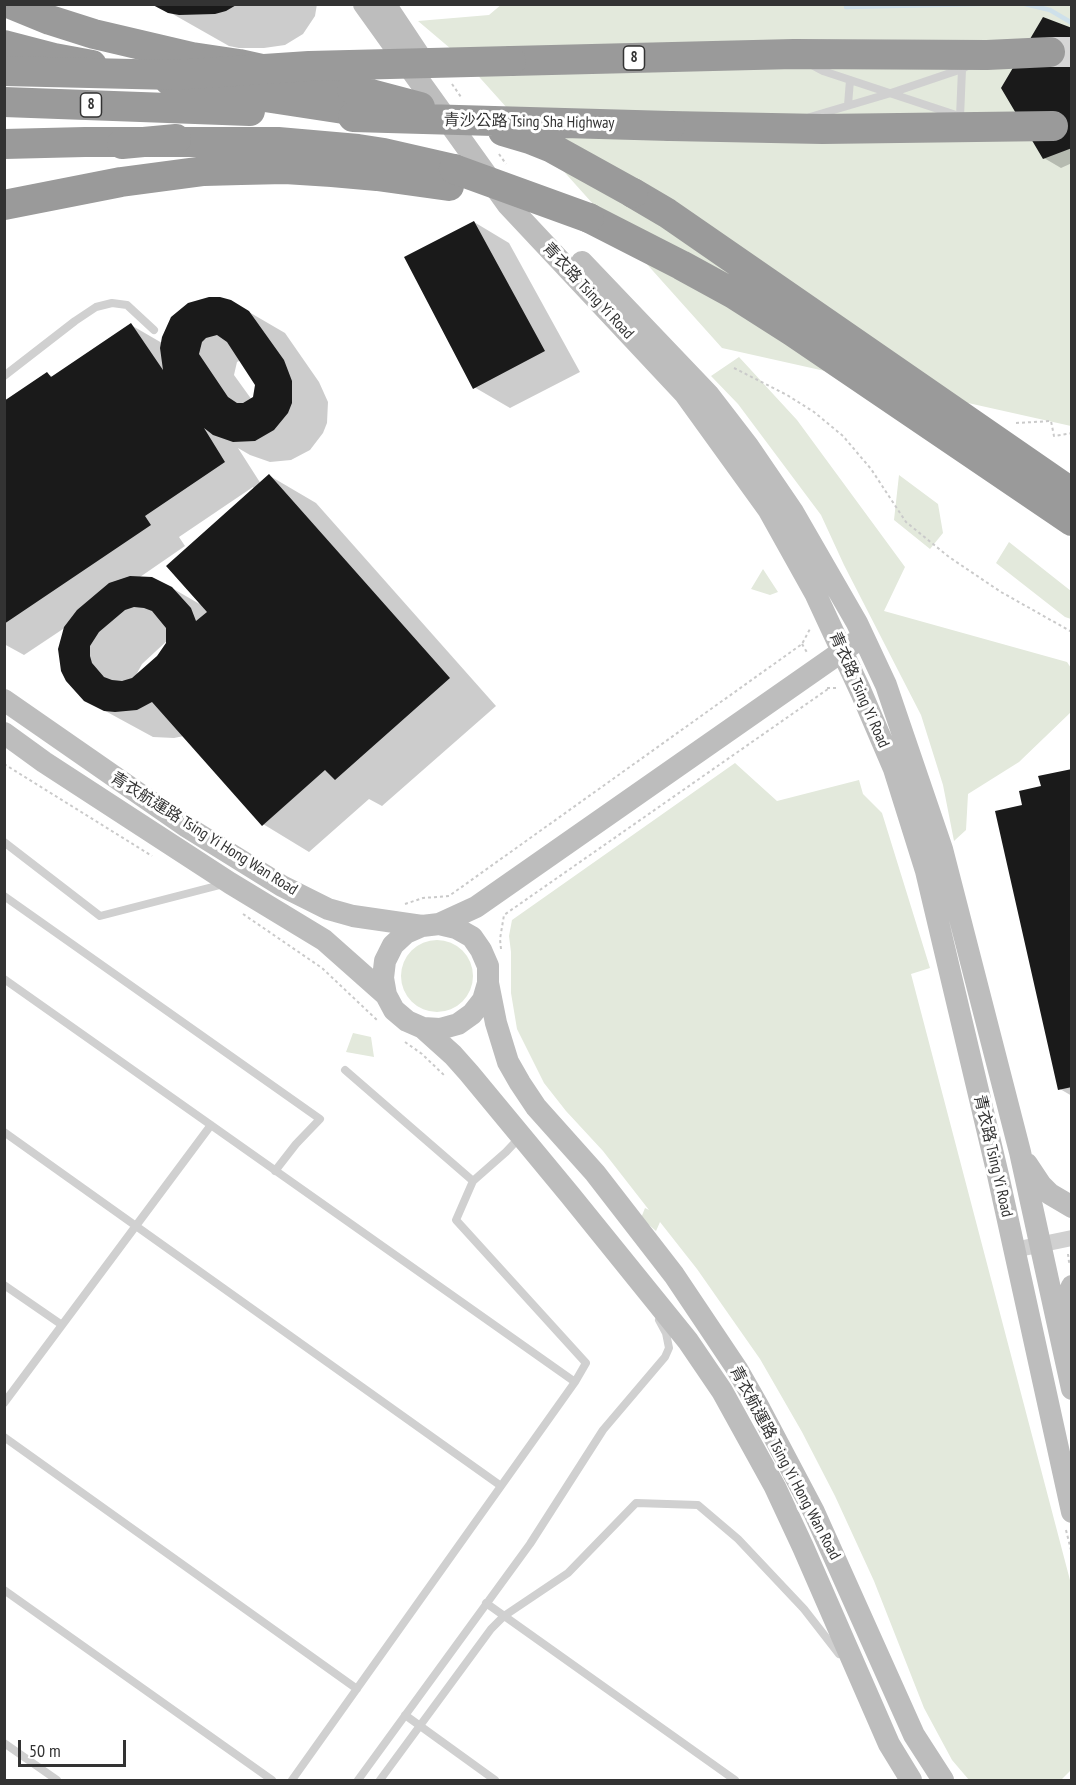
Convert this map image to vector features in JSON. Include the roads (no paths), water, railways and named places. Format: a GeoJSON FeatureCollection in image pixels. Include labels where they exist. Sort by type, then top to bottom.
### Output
{"type":"FeatureCollection","features":[{"type":"Feature","properties":{"kind":"highway"},"geometry":{"type":"LineString","coordinates":[[11,4],[94,34],[192,57],[239,64],[352,89],[530,139],[550,147],[675,219],[1033,480],[1071,521]]}},
{"type":"Feature","properties":{"kind":"highway"},"geometry":{"type":"LineString","coordinates":[[45,4],[106,32],[172,49],[309,66]]}},
{"type":"Feature","properties":{"kind":"highway"},"geometry":{"type":"LineString","coordinates":[[4,45],[54,58],[219,90],[350,110],[522,151],[633,193]]}},
{"type":"Feature","properties":{"kind":"highway","name":"8"},"geometry":{"type":"LineString","coordinates":[[4,71],[175,75],[309,66],[794,54],[975,62],[1050,52]]}},
{"type":"Feature","properties":{"kind":"highway","name":"青沙公路 Tsing Sha Highway"},"geometry":{"type":"LineString","coordinates":[[4,102],[353,117],[768,128],[1053,126]]}},
{"type":"Feature","properties":{"kind":"highway"},"geometry":{"type":"LineString","coordinates":[[4,164],[122,144],[353,117]]}},
{"type":"Feature","properties":{"kind":"highway"},"geometry":{"type":"LineString","coordinates":[[4,144],[278,142],[358,149],[454,169],[589,218],[681,265],[734,294],[1033,480],[1071,493]]}},
{"type":"Feature","properties":{"kind":"highway"},"geometry":{"type":"LineString","coordinates":[[4,204],[71,190],[204,171],[285,169],[377,176],[428,183],[589,218]]}},
{"type":"Feature","properties":{"kind":"street","name":"青衣路 Tsing Yi Road"},"geometry":{"type":"LineString","coordinates":[[364,4],[508,205],[685,394],[768,509],[809,580],[842,650],[894,769],[926,870],[1014,1250],[1071,1512]]}},
{"type":"Feature","properties":{"kind":"street","name":"青衣路 Tsing Yi Road"},"geometry":{"type":"LineString","coordinates":[[385,4],[507,184],[708,393],[793,512],[857,623],[886,685],[942,849],[1020,1152],[1071,1389]]}},
{"type":"Feature","properties":{"kind":"street"},"geometry":{"type":"LineString","coordinates":[[430,925],[456,928],[472,937],[482,950],[488,966],[488,983],[483,1000],[472,1014],[458,1024],[441,1029],[423,1028],[407,1021],[394,1010],[386,995],[383,978],[386,960],[393,945],[406,933],[476,907],[862,637]]}},
{"type":"Feature","properties":{"kind":"street","name":"青衣航運路 Tsing Yi Hong Wan Road"},"geometry":{"type":"LineString","coordinates":[[4,700],[187,827],[282,886],[328,909],[353,916],[430,925]]}},
{"type":"Feature","properties":{"kind":"street","name":"青衣航運路 Tsing Yi Hong Wan Road"},"geometry":{"type":"LineString","coordinates":[[4,733],[44,762],[230,883],[324,940],[386,995]]}},
{"type":"Feature","properties":{"kind":"street"},"geometry":{"type":"LineString","coordinates":[[472,937],[476,907]]}},
{"type":"Feature","properties":{"kind":"street","name":"青衣航運路 Tsing Yi Hong Wan Road"},"geometry":{"type":"LineString","coordinates":[[488,983],[496,1023],[508,1062],[520,1083],[536,1107],[595,1173],[674,1275],[737,1369],[814,1512],[914,1735],[943,1780]]}},
{"type":"Feature","properties":{"kind":"street","name":"青衣航運路 Tsing Yi Hong Wan Road"},"geometry":{"type":"LineString","coordinates":[[423,1028],[458,1061],[521,1136],[688,1341],[722,1391],[755,1449],[799,1538],[889,1744],[910,1780]]}},
{"type":"Feature","properties":{"kind":"street"},"geometry":{"type":"LineString","coordinates":[[1020,1152],[1041,1185],[1050,1194],[1071,1207]]}},
{"type":"Feature","properties":{"kind":"street"},"geometry":{"type":"LineString","coordinates":[[1014,1250],[1071,1238]]}},
{"type":"Feature","properties":{"kind":"street"},"geometry":{"type":"LineString","coordinates":[[1061,1341],[1066,1300],[1071,1286]]}},
{"type":"Feature","properties":{"kind":"lane"},"geometry":{"type":"LineString","coordinates":[[794,54],[823,71],[993,128]]}},
{"type":"Feature","properties":{"kind":"lane"},"geometry":{"type":"LineString","coordinates":[[768,128],[891,93],[975,62]]}},
{"type":"Feature","properties":{"kind":"lane"},"geometry":{"type":"LineString","coordinates":[[960,117],[975,62]]}},
{"type":"Feature","properties":{"kind":"lane"},"geometry":{"type":"LineString","coordinates":[[848,105],[850,80]]}},
{"type":"Feature","properties":{"kind":"lane"},"geometry":{"type":"LineString","coordinates":[[4,376],[96,307],[112,303],[127,305],[154,330]]}},
{"type":"Feature","properties":{"kind":"lane"},"geometry":{"type":"LineString","coordinates":[[4,842],[100,916],[230,883]]}},
{"type":"Feature","properties":{"kind":"lane"},"geometry":{"type":"LineString","coordinates":[[4,896],[320,1119],[275,1171]]}},
{"type":"Feature","properties":{"kind":"lane"},"geometry":{"type":"LineString","coordinates":[[4,979],[575,1382]]}},
{"type":"Feature","properties":{"kind":"lane"},"geometry":{"type":"LineString","coordinates":[[345,1070],[473,1181]]}},
{"type":"Feature","properties":{"kind":"lane"},"geometry":{"type":"LineString","coordinates":[[4,1403],[212,1125]]}},
{"type":"Feature","properties":{"kind":"lane"},"geometry":{"type":"LineString","coordinates":[[4,1132],[501,1486]]}},
{"type":"Feature","properties":{"kind":"lane"},"geometry":{"type":"LineString","coordinates":[[292,1780],[575,1382],[586,1363],[456,1220],[473,1181],[521,1136]]}},
{"type":"Feature","properties":{"kind":"lane"},"geometry":{"type":"LineString","coordinates":[[4,1285],[62,1325]]}},
{"type":"Feature","properties":{"kind":"lane"},"geometry":{"type":"LineString","coordinates":[[358,1780],[530,1544],[603,1430],[665,1357],[669,1348],[666,1333],[648,1293]]}},
{"type":"Feature","properties":{"kind":"lane"},"geometry":{"type":"LineString","coordinates":[[4,1437],[357,1689]]}},
{"type":"Feature","properties":{"kind":"lane"},"geometry":{"type":"LineString","coordinates":[[380,1780],[490,1629],[504,1616],[568,1573],[636,1503],[698,1505],[738,1539],[804,1609],[832,1643],[869,1699]]}},
{"type":"Feature","properties":{"kind":"lane"},"geometry":{"type":"LineString","coordinates":[[4,1590],[272,1780]]}},
{"type":"Feature","properties":{"kind":"lane"},"geometry":{"type":"LineString","coordinates":[[486,1604],[735,1780]]}},
{"type":"Feature","properties":{"kind":"lane"},"geometry":{"type":"LineString","coordinates":[[405,1715],[495,1780]]}},
{"type":"Feature","properties":{"kind":"lane"},"geometry":{"type":"LineString","coordinates":[[4,1743],[57,1780]]}},
{"type":"Feature","properties":{"kind":"waterway"},"geometry":{"type":"LineString","coordinates":[[846,7],[980,4]]}},
{"type":"Feature","properties":{"kind":"waterway"},"geometry":{"type":"LineString","coordinates":[[1025,4],[1050,10],[1072,23]]}},
{"type":"Feature","properties":{"kind":"tunnel"},"geometry":{"type":"LineString","coordinates":[[1050,52],[1072,52]]}}]}
